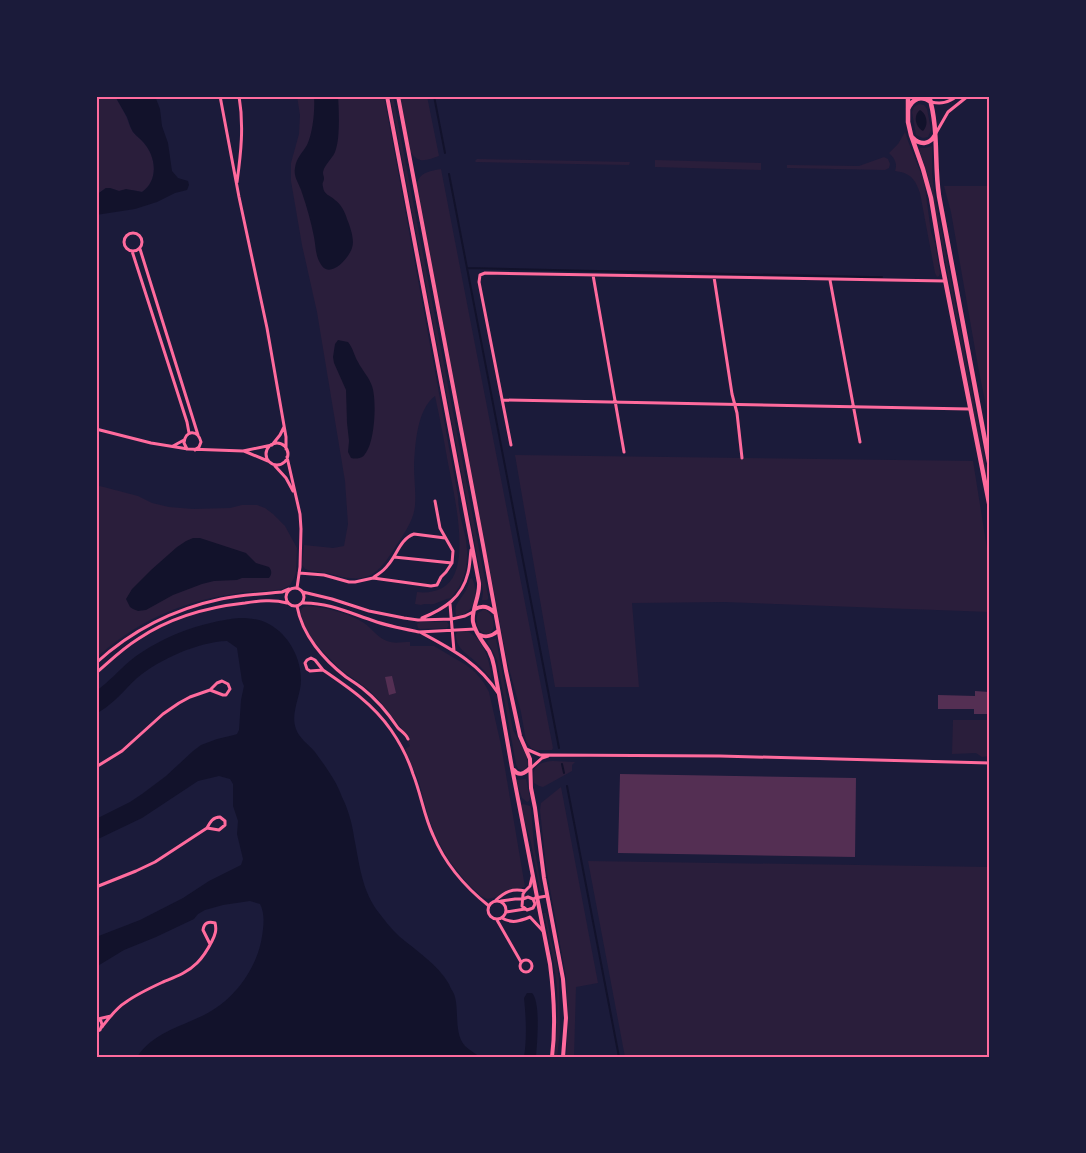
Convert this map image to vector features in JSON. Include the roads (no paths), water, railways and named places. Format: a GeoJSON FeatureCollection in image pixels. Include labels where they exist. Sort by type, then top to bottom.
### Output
{"type":"FeatureCollection","features":[{"type":"Feature","properties":{"kind":"main road"},"geometry":{"type":"LineString","coordinates":[[908,96],[911,135],[930,193],[990,508]]}},
{"type":"Feature","properties":{"kind":"main road"},"geometry":{"type":"LineString","coordinates":[[908,109],[912,102],[919,98],[930,99],[936,134],[939,196],[990,467]]}},
{"type":"Feature","properties":{"kind":"main road"},"geometry":{"type":"LineString","coordinates":[[911,135],[919,143],[924,143],[932,140],[936,134]]}},
{"type":"Feature","properties":{"kind":"street"},"geometry":{"type":"LineString","coordinates":[[220,96],[268,328],[286,437],[286,449],[300,514],[299,573],[296,588]]}},
{"type":"Feature","properties":{"kind":"street"},"geometry":{"type":"LineString","coordinates":[[237,185],[242,148],[239,96]]}},
{"type":"Feature","properties":{"kind":"street"},"geometry":{"type":"LineString","coordinates":[[387,96],[472,547],[479,590],[473,622],[492,658],[550,964],[554,1019],[552,1057]]}},
{"type":"Feature","properties":{"kind":"street"},"geometry":{"type":"LineString","coordinates":[[398,96],[494,612],[517,725],[530,759],[531,788],[544,878],[563,978],[566,1018],[564,1057]]}},
{"type":"Feature","properties":{"kind":"street"},"geometry":{"type":"LineString","coordinates":[[930,99],[943,103],[950,102],[958,96],[962,101]]}},
{"type":"Feature","properties":{"kind":"street"},"geometry":{"type":"LineString","coordinates":[[936,134],[948,112],[968,96]]}},
{"type":"Feature","properties":{"kind":"street"},"geometry":{"type":"LineString","coordinates":[[140,249],[132,251],[127,249],[124,243],[130,233],[136,233],[141,237],[142,244],[140,249],[198,435],[201,442],[210,450]]}},
{"type":"Feature","properties":{"kind":"street"},"geometry":{"type":"LineString","coordinates":[[132,251],[188,422],[189,433],[184,440],[184,446],[188,449]]}},
{"type":"Feature","properties":{"kind":"street"},"geometry":{"type":"LineString","coordinates":[[511,445],[479,282],[480,275],[485,273],[946,282]]}},
{"type":"Feature","properties":{"kind":"street"},"geometry":{"type":"LineString","coordinates":[[593,275],[624,452]]}},
{"type":"Feature","properties":{"kind":"street"},"geometry":{"type":"LineString","coordinates":[[714,277],[732,394],[737,413],[742,458]]}},
{"type":"Feature","properties":{"kind":"street"},"geometry":{"type":"LineString","coordinates":[[830,280],[860,442]]}},
{"type":"Feature","properties":{"kind":"street"},"geometry":{"type":"LineString","coordinates":[[164,350],[171,348]]}},
{"type":"Feature","properties":{"kind":"street"},"geometry":{"type":"LineString","coordinates":[[502,400],[970,408]]}},
{"type":"Feature","properties":{"kind":"street"},"geometry":{"type":"LineString","coordinates":[[96,427],[152,443],[195,450],[243,451],[275,444],[282,444],[286,449]]}},
{"type":"Feature","properties":{"kind":"street"},"geometry":{"type":"LineString","coordinates":[[268,461],[266,454],[269,447],[280,435],[284,427]]}},
{"type":"Feature","properties":{"kind":"street"},"geometry":{"type":"LineString","coordinates":[[189,433],[198,435]]}},
{"type":"Feature","properties":{"kind":"street"},"geometry":{"type":"LineString","coordinates":[[172,446],[184,440]]}},
{"type":"Feature","properties":{"kind":"street"},"geometry":{"type":"LineString","coordinates":[[195,450],[201,442]]}},
{"type":"Feature","properties":{"kind":"street"},"geometry":{"type":"LineString","coordinates":[[243,451],[274,465],[286,478],[295,494]]}},
{"type":"Feature","properties":{"kind":"street"},"geometry":{"type":"LineString","coordinates":[[274,465],[281,464],[288,457]]}},
{"type":"Feature","properties":{"kind":"street"},"geometry":{"type":"LineString","coordinates":[[299,573],[324,575],[349,582],[373,578],[431,586],[438,583],[452,564],[453,551],[440,528],[436,500]]}},
{"type":"Feature","properties":{"kind":"street"},"geometry":{"type":"LineString","coordinates":[[373,578],[382,572],[410,536],[414,534],[446,538]]}},
{"type":"Feature","properties":{"kind":"street"},"geometry":{"type":"LineString","coordinates":[[418,620],[450,603],[463,585],[468,574],[472,547]]}},
{"type":"Feature","properties":{"kind":"street"},"geometry":{"type":"LineString","coordinates":[[394,557],[452,564]]}},
{"type":"Feature","properties":{"kind":"street"},"geometry":{"type":"LineString","coordinates":[[96,662],[135,633],[157,620],[188,608],[223,599],[282,592],[296,588],[303,592],[369,610],[418,620],[452,619],[465,616],[478,607],[487,607],[494,612]]}},
{"type":"Feature","properties":{"kind":"street"},"geometry":{"type":"LineString","coordinates":[[289,589],[285,597],[291,606],[311,602],[346,610],[393,627],[419,632],[475,629]]}},
{"type":"Feature","properties":{"kind":"street"},"geometry":{"type":"LineString","coordinates":[[302,603],[304,598],[303,592]]}},
{"type":"Feature","properties":{"kind":"street"},"geometry":{"type":"LineString","coordinates":[[96,673],[139,638],[187,616],[205,610],[236,604],[271,600],[287,602]]}},
{"type":"Feature","properties":{"kind":"street"},"geometry":{"type":"LineString","coordinates":[[450,603],[454,651]]}},
{"type":"Feature","properties":{"kind":"street"},"geometry":{"type":"LineString","coordinates":[[296,606],[304,630],[315,646],[339,671],[363,688],[383,707],[400,730],[406,734],[408,739]]}},
{"type":"Feature","properties":{"kind":"street"},"geometry":{"type":"LineString","coordinates":[[478,634],[486,637],[498,631]]}},
{"type":"Feature","properties":{"kind":"street"},"geometry":{"type":"LineString","coordinates":[[419,632],[475,665],[499,694]]}},
{"type":"Feature","properties":{"kind":"street"},"geometry":{"type":"LineString","coordinates":[[323,670],[308,671],[305,663],[309,659],[317,661],[323,670],[364,699],[381,716],[391,730],[414,774],[426,818],[441,852],[459,878],[489,906]]}},
{"type":"Feature","properties":{"kind":"street"},"geometry":{"type":"LineString","coordinates":[[96,767],[122,751],[163,714],[179,703],[210,690],[222,681],[228,684],[230,689],[226,694],[222,695],[210,690]]}},
{"type":"Feature","properties":{"kind":"street"},"geometry":{"type":"LineString","coordinates":[[525,749],[540,755],[720,756],[990,763]]}},
{"type":"Feature","properties":{"kind":"street"},"geometry":{"type":"LineString","coordinates":[[512,768],[516,773],[525,773],[548,755]]}},
{"type":"Feature","properties":{"kind":"street"},"geometry":{"type":"LineString","coordinates":[[96,887],[155,862],[207,828],[211,821],[217,817],[225,821],[225,825],[220,830],[207,828]]}},
{"type":"Feature","properties":{"kind":"street"},"geometry":{"type":"LineString","coordinates":[[533,871],[531,882],[523,894],[522,906],[544,931]]}},
{"type":"Feature","properties":{"kind":"street"},"geometry":{"type":"LineString","coordinates":[[521,962],[530,961],[532,965],[531,970],[527,972],[521,970],[521,962],[496,919],[489,915],[488,912],[492,902],[508,892],[514,890],[525,891]]}},
{"type":"Feature","properties":{"kind":"street"},"geometry":{"type":"LineString","coordinates":[[501,902],[526,897],[538,898],[547,896]]}},
{"type":"Feature","properties":{"kind":"street"},"geometry":{"type":"LineString","coordinates":[[532,898],[535,902],[533,908]]}},
{"type":"Feature","properties":{"kind":"street"},"geometry":{"type":"LineString","coordinates":[[496,900],[505,905],[506,912],[502,918]]}},
{"type":"Feature","properties":{"kind":"street"},"geometry":{"type":"LineString","coordinates":[[506,912],[530,910],[540,907]]}},
{"type":"Feature","properties":{"kind":"street"},"geometry":{"type":"LineString","coordinates":[[496,919],[502,918],[512,922],[530,917]]}},
{"type":"Feature","properties":{"kind":"street"},"geometry":{"type":"LineString","coordinates":[[97,1033],[125,1002],[148,989],[190,970],[204,955],[215,935],[215,923],[212,922],[206,923],[203,930],[210,944]]}},
{"type":"Feature","properties":{"kind":"street"},"geometry":{"type":"LineString","coordinates":[[97,1018],[112,1015]]}},
{"type":"Feature","properties":{"kind":"street"},"geometry":{"type":"LineString","coordinates":[[97,1018],[102,1023],[102,1027]]}},
{"type":"Feature","properties":{"kind":"waterway"},"geometry":{"type":"LineString","coordinates":[[434,96],[445,153]]}},
{"type":"Feature","properties":{"kind":"waterway"},"geometry":{"type":"LineString","coordinates":[[449,174],[559,748]]}},
{"type":"Feature","properties":{"kind":"waterway"},"geometry":{"type":"LineString","coordinates":[[467,268],[882,277]]}},
{"type":"Feature","properties":{"kind":"waterway"},"geometry":{"type":"LineString","coordinates":[[562,764],[564,773]]}},
{"type":"Feature","properties":{"kind":"waterway"},"geometry":{"type":"LineString","coordinates":[[567,786],[619,1057]]}}]}
